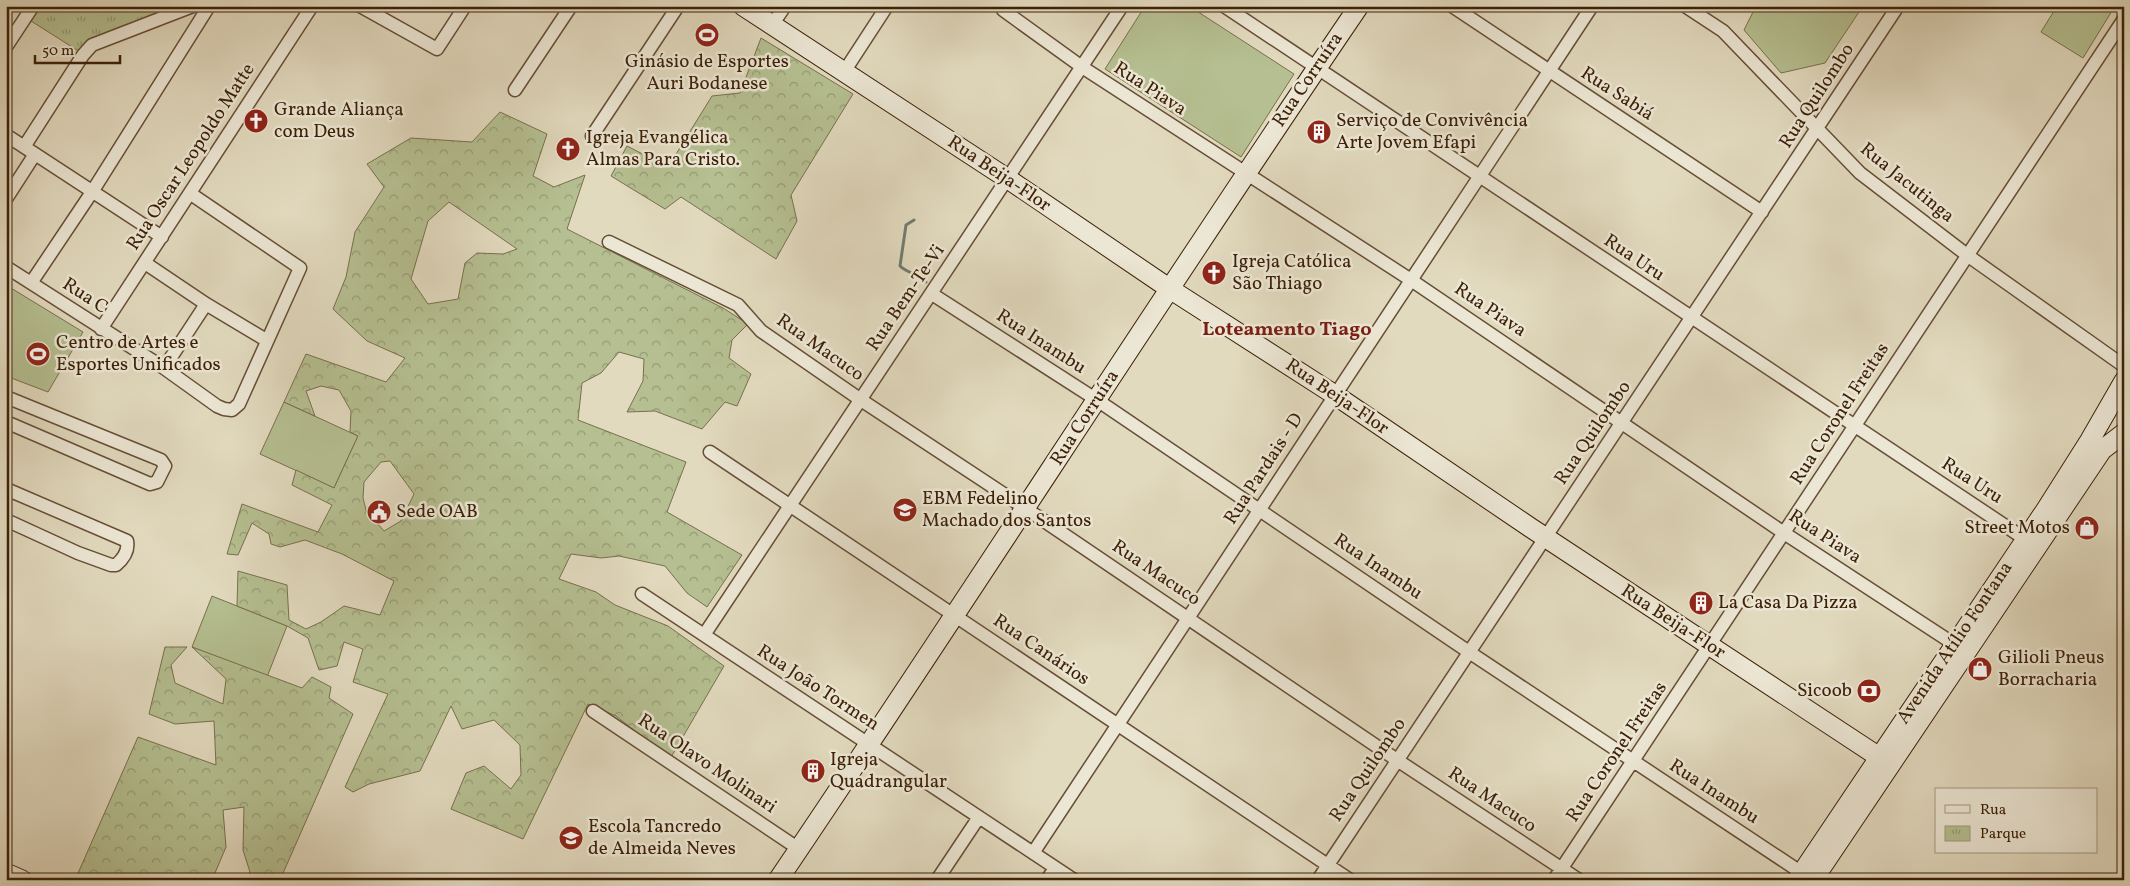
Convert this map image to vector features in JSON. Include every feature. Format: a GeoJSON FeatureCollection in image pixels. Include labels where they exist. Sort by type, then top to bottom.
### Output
{"type":"FeatureCollection","features":[{"type":"Feature","properties":{"kind":"street"},"geometry":{"type":"LineString","coordinates":[[6,46],[33,6]]}},
{"type":"Feature","properties":{"kind":"street"},"geometry":{"type":"LineString","coordinates":[[24,147],[83,55],[92,46],[193,6]]}},
{"type":"Feature","properties":{"kind":"street"},"geometry":{"type":"LineString","coordinates":[[31,283],[92,192],[210,6]]}},
{"type":"Feature","properties":{"kind":"street","name":"Rua Oscar Leopoldo Matte"},"geometry":{"type":"LineString","coordinates":[[101,329],[191,194],[312,6]]}},
{"type":"Feature","properties":{"kind":"street"},"geometry":{"type":"LineString","coordinates":[[360,6],[437,49],[465,6]]}},
{"type":"Feature","properties":{"kind":"street"},"geometry":{"type":"LineString","coordinates":[[515,90],[571,6]]}},
{"type":"Feature","properties":{"kind":"street"},"geometry":{"type":"LineString","coordinates":[[592,136],[678,6]]}},
{"type":"Feature","properties":{"kind":"street","name":"Rua Beija-Flor"},"geometry":{"type":"LineString","coordinates":[[743,6],[1008,179],[1170,289],[1335,395],[1546,538],[1879,757]]}},
{"type":"Feature","properties":{"kind":"street"},"geometry":{"type":"LineString","coordinates":[[772,25],[785,6]]}},
{"type":"Feature","properties":{"kind":"street"},"geometry":{"type":"LineString","coordinates":[[844,72],[887,6]]}},
{"type":"Feature","properties":{"kind":"street","name":"Rua Bem-Te-Vi"},"geometry":{"type":"LineString","coordinates":[[704,635],[1122,6]]}},
{"type":"Feature","properties":{"kind":"street","name":"Rua Uru"},"geometry":{"type":"LineString","coordinates":[[1224,6],[2025,539]]}},
{"type":"Feature","properties":{"kind":"street","name":"Rua Corruíra"},"geometry":{"type":"LineString","coordinates":[[778,880],[1097,400],[1245,173],[1358,6]]}},
{"type":"Feature","properties":{"kind":"street","name":"Rua Sabiá"},"geometry":{"type":"LineString","coordinates":[[1452,6],[1762,212]]}},
{"type":"Feature","properties":{"kind":"street","name":"Rua Pardais - D"},"geometry":{"type":"LineString","coordinates":[[1033,853],[1592,6]]}},
{"type":"Feature","properties":{"kind":"street","name":"Rua Jacutinga"},"geometry":{"type":"LineString","coordinates":[[1685,6],[1723,31],[1860,173],[1967,255],[2124,366]]}},
{"type":"Feature","properties":{"kind":"street","name":"Rua Quilombo"},"geometry":{"type":"LineString","coordinates":[[1318,880],[1898,6]]}},
{"type":"Feature","properties":{"kind":"street","name":"Rua Piava"},"geometry":{"type":"LineString","coordinates":[[1003,10],[1082,67],[1411,280],[1784,532],[1954,644]]}},
{"type":"Feature","properties":{"kind":"street","name":"Rua Coronel Freitas"},"geometry":{"type":"LineString","coordinates":[[1554,880],[2124,19]]}},
{"type":"Feature","properties":{"kind":"street"},"geometry":{"type":"LineString","coordinates":[[6,135],[162,237]]}},
{"type":"Feature","properties":{"kind":"street"},"geometry":{"type":"LineString","coordinates":[[6,199],[35,154]]}},
{"type":"Feature","properties":{"kind":"street"},"geometry":{"type":"LineString","coordinates":[[145,263],[206,304],[266,340],[300,268],[191,194]]}},
{"type":"Feature","properties":{"kind":"street","name":"Rua Macuco"},"geometry":{"type":"LineString","coordinates":[[609,242],[738,305],[761,330],[861,400],[1189,617],[1398,760],[1579,880]]}},
{"type":"Feature","properties":{"kind":"street","name":"Rua C"},"geometry":{"type":"LineString","coordinates":[[6,267],[164,368],[224,410],[232,410],[239,404],[266,340]]}},
{"type":"Feature","properties":{"kind":"street","name":"Rua Inambu"},"geometry":{"type":"LineString","coordinates":[[932,294],[1097,400],[1804,877]]}},
{"type":"Feature","properties":{"kind":"street"},"geometry":{"type":"LineString","coordinates":[[164,368],[206,304]]}},
{"type":"Feature","properties":{"kind":"street","name":"Avenida Atílio Fontana"},"geometry":{"type":"LineString","coordinates":[[1804,877],[1879,757],[2077,461],[2124,381]]}},
{"type":"Feature","properties":{"kind":"street"},"geometry":{"type":"LineString","coordinates":[[6,397],[161,460],[165,466],[158,482],[150,484],[6,422]]}},
{"type":"Feature","properties":{"kind":"street"},"geometry":{"type":"LineString","coordinates":[[2110,406],[2112,413],[2124,423]]}},
{"type":"Feature","properties":{"kind":"street","name":"Avenida Atílio Fontana"},"geometry":{"type":"LineString","coordinates":[[1804,877],[2102,450],[2124,434]]}},
{"type":"Feature","properties":{"kind":"street","name":"Rua Canários"},"geometry":{"type":"LineString","coordinates":[[710,452],[1350,880]]}},
{"type":"Feature","properties":{"kind":"street"},"geometry":{"type":"LineString","coordinates":[[6,489],[127,540],[128,548],[116,566],[111,565],[78,553],[6,520]]}},
{"type":"Feature","properties":{"kind":"street","name":"Rua João Tormen"},"geometry":{"type":"LineString","coordinates":[[642,594],[1074,880]]}},
{"type":"Feature","properties":{"kind":"street","name":"Rua Olavo Molinari"},"geometry":{"type":"LineString","coordinates":[[593,711],[799,848]]}},
{"type":"Feature","properties":{"kind":"street"},"geometry":{"type":"LineString","coordinates":[[937,880],[979,817]]}},
{"type":"Feature","properties":{"kind":"street"},"geometry":{"type":"LineString","coordinates":[[1047,880],[1055,868]]}},
{"type":"Feature","properties":{"kind":"street"},"geometry":{"type":"LineString","coordinates":[[6,873],[22,880]]}},
{"type":"Feature","properties":{"kind":"green space"},"geometry":{"type":"Polygon","coordinates":[[[40,6],[174,6],[84,46],[80,52],[31,21],[40,6]]]}},
{"type":"Feature","properties":{"kind":"green space"},"geometry":{"type":"Polygon","coordinates":[[[1145,6],[1189,6],[1294,74],[1241,157],[1105,69],[1145,6]]]}},
{"type":"Feature","properties":{"kind":"green space"},"geometry":{"type":"Polygon","coordinates":[[[1756,6],[1863,6],[1825,63],[1781,73],[1744,30],[1756,6]]]}},
{"type":"Feature","properties":{"kind":"green space"},"geometry":{"type":"Polygon","coordinates":[[[2057,6],[2115,6],[2083,58],[2041,32],[2057,6]]]}},
{"type":"Feature","properties":{"kind":"green space"},"geometry":{"type":"Polygon","coordinates":[[[761,38],[853,94],[791,195],[797,221],[776,259],[681,197],[665,209],[611,176],[627,146],[668,167],[712,96],[740,93],[761,38]]]}},
{"type":"Feature","properties":{"kind":"green space"},"geometry":{"type":"Polygon","coordinates":[[[500,112],[547,134],[533,176],[554,187],[585,175],[567,229],[723,308],[748,324],[732,340],[729,358],[751,374],[737,406],[725,402],[702,429],[655,411],[627,412],[643,381],[644,359],[619,352],[601,373],[582,383],[578,420],[686,462],[667,512],[742,555],[707,607],[687,593],[665,566],[619,556],[601,558],[571,554],[559,579],[596,592],[615,605],[668,626],[724,666],[670,759],[616,716],[588,704],[523,839],[451,809],[466,773],[484,766],[511,789],[521,775],[520,745],[494,720],[462,729],[451,706],[420,771],[369,784],[353,792],[345,787],[388,694],[353,682],[363,649],[344,642],[337,666],[319,670],[308,638],[287,626],[237,606],[238,571],[287,585],[289,620],[306,629],[321,622],[344,606],[380,615],[394,581],[342,554],[305,540],[280,547],[271,544],[269,534],[252,523],[238,555],[227,554],[242,504],[318,532],[332,505],[292,485],[296,470],[334,488],[358,436],[350,432],[351,411],[339,390],[321,386],[306,391],[315,416],[284,402],[306,354],[386,382],[405,358],[367,341],[333,309],[346,277],[355,232],[384,187],[367,164],[411,138],[472,142],[500,112]],[[449,202],[428,221],[411,279],[428,304],[458,299],[465,263],[477,253],[503,254],[517,249],[449,202]],[[390,461],[381,462],[364,482],[363,498],[366,510],[384,531],[401,521],[414,494],[390,461]]]}},
{"type":"Feature","properties":{"kind":"green space","name":"Centro de Artes e Esportes Unificados"},"geometry":{"type":"Polygon","coordinates":[[[6,285],[83,332],[48,392],[6,376],[6,285]]]}},
{"type":"Feature","properties":{"kind":"green space"},"geometry":{"type":"Polygon","coordinates":[[[284,402],[358,436],[334,488],[260,454],[284,402]]]}},
{"type":"Feature","properties":{"kind":"green space"},"geometry":{"type":"Polygon","coordinates":[[[212,596],[287,626],[267,677],[192,647],[212,596]]]}},
{"type":"Feature","properties":{"kind":"green space"},"geometry":{"type":"Polygon","coordinates":[[[165,647],[187,647],[171,665],[175,683],[223,704],[226,679],[192,647],[302,688],[312,677],[331,687],[329,698],[353,714],[280,880],[248,880],[250,872],[243,850],[244,807],[223,810],[226,847],[212,880],[197,880],[182,875],[180,880],[75,880],[138,737],[216,765],[214,721],[175,724],[149,714],[165,647]]]}},
{"type":"Feature","properties":{"kind":"waterway"},"geometry":{"type":"LineString","coordinates":[[914,220],[906,225],[900,266],[921,277],[926,282]]}},
{"type":"Feature","properties":{"kind":"place","name":"Ginásio de Esportes Auri Bodanese"},"geometry":{"type":"Point","coordinates":[707,35]}},
{"type":"Feature","properties":{"kind":"place","name":"Grande Aliança com Deus"},"geometry":{"type":"Point","coordinates":[256,121]}},
{"type":"Feature","properties":{"kind":"place","name":"Serviço de Convivência Arte Jovem Efapi"},"geometry":{"type":"Point","coordinates":[1319,132]}},
{"type":"Feature","properties":{"kind":"place","name":"Igreja Evangélica Almas Para Cristo."},"geometry":{"type":"Point","coordinates":[568,149]}},
{"type":"Feature","properties":{"kind":"place","name":"Igreja Católica São Thiago"},"geometry":{"type":"Point","coordinates":[1214,273]}},
{"type":"Feature","properties":{"kind":"place","name":"Centro de Artes e Esportes Unificados"},"geometry":{"type":"Point","coordinates":[38,354]}},
{"type":"Feature","properties":{"kind":"place","name":"EBM Fedelino Machado dos Santos"},"geometry":{"type":"Point","coordinates":[905,510]}},
{"type":"Feature","properties":{"kind":"place","name":"Sede OAB"},"geometry":{"type":"Point","coordinates":[379,512]}},
{"type":"Feature","properties":{"kind":"place","name":"Street Motos"},"geometry":{"type":"Point","coordinates":[2087,528]}},
{"type":"Feature","properties":{"kind":"place","name":"La Casa Da Pizza"},"geometry":{"type":"Point","coordinates":[1701,603]}},
{"type":"Feature","properties":{"kind":"place","name":"Gilioli Pneus Borracharia"},"geometry":{"type":"Point","coordinates":[1980,669]}},
{"type":"Feature","properties":{"kind":"place","name":"Sicoob"},"geometry":{"type":"Point","coordinates":[1869,691]}},
{"type":"Feature","properties":{"kind":"place","name":"Igreja Quadrangular"},"geometry":{"type":"Point","coordinates":[813,771]}},
{"type":"Feature","properties":{"kind":"place","name":"Escola Tancredo de Almeida Neves"},"geometry":{"type":"Point","coordinates":[571,838]}},
{"type":"Feature","properties":{"kind":"district","name":"Loteamento Tiago"},"geometry":{"type":"Point","coordinates":[1287,330]}}]}
